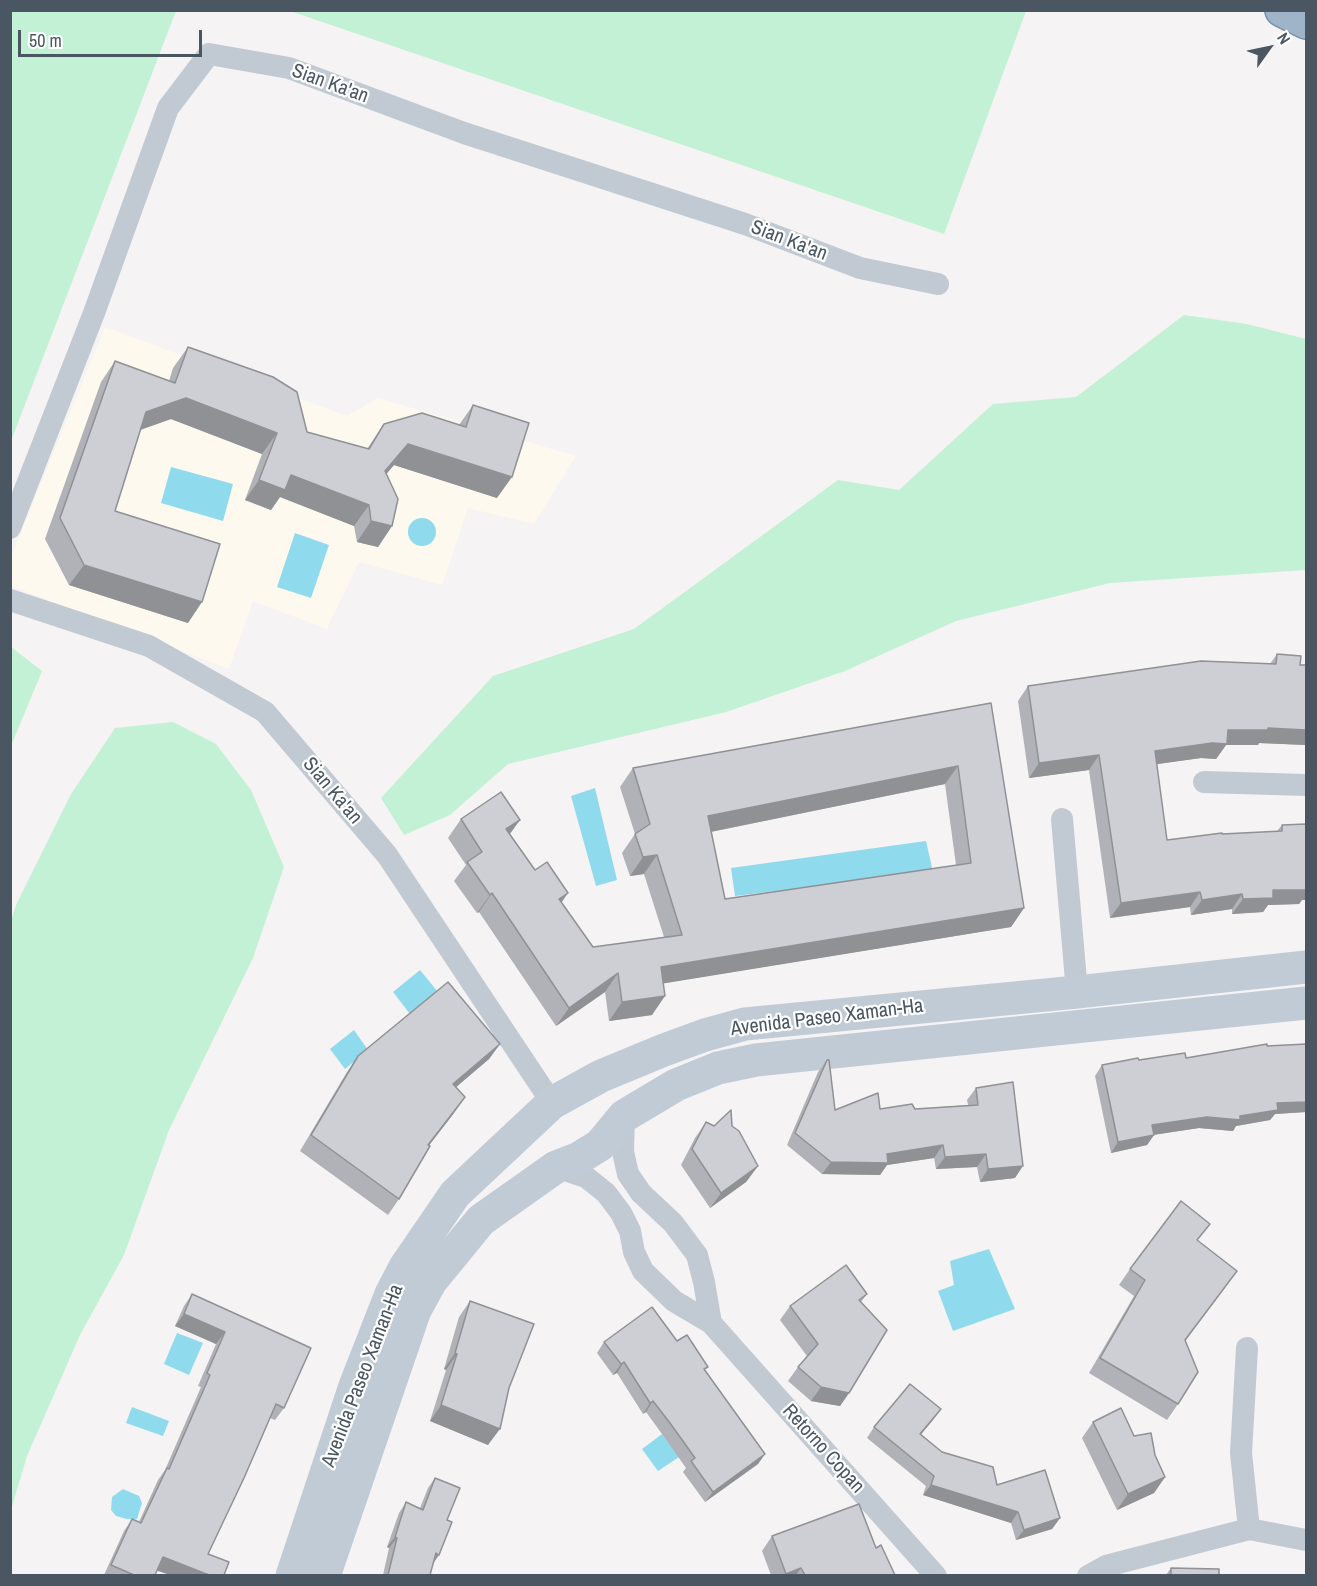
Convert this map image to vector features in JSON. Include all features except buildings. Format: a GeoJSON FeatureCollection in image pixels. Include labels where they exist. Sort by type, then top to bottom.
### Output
{"type":"FeatureCollection","features":[{"type":"Feature","properties":{"kind":"highway"},"geometry":{"type":"LineString","coordinates":[[1282,10],[1306,22]]}},
{"type":"Feature","properties":{"kind":"main road","name":"Avenida Paseo Xaman-Ha"},"geometry":{"type":"LineString","coordinates":[[292,1575],[355,1386],[391,1294],[405,1267],[455,1194],[552,1103],[601,1076],[664,1050],[745,1024],[1306,967]]}},
{"type":"Feature","properties":{"kind":"main road","name":"Avenida Paseo Xaman-Ha"},"geometry":{"type":"LineString","coordinates":[[324,1575],[415,1310],[431,1281],[481,1220],[556,1167],[579,1158],[600,1145],[624,1116],[676,1085],[718,1068],[756,1060],[1306,1003]]}},
{"type":"Feature","properties":{"kind":"main road"},"geometry":{"type":"LineString","coordinates":[[664,1050],[676,1085]]}},
{"type":"Feature","properties":{"kind":"main road"},"geometry":{"type":"LineString","coordinates":[[455,1194],[481,1220]]}},
{"type":"Feature","properties":{"kind":"street","name":"Sian Ka'an"},"geometry":{"type":"LineString","coordinates":[[10,528],[94,313],[168,108],[209,54],[289,68],[464,133],[745,224],[860,268],[938,284]]}},
{"type":"Feature","properties":{"kind":"street","name":"Sian Ka'an"},"geometry":{"type":"LineString","coordinates":[[10,600],[149,646],[265,712],[387,855],[552,1103]]}},
{"type":"Feature","properties":{"kind":"street"},"geometry":{"type":"LineString","coordinates":[[1204,782],[1306,785]]}},
{"type":"Feature","properties":{"kind":"street"},"geometry":{"type":"LineString","coordinates":[[1062,819],[1077,992]]}},
{"type":"Feature","properties":{"kind":"street"},"geometry":{"type":"LineString","coordinates":[[624,1116],[623,1152],[628,1174],[641,1193],[673,1223],[697,1255],[711,1323]]}},
{"type":"Feature","properties":{"kind":"street","name":"Retorno Copan"},"geometry":{"type":"LineString","coordinates":[[556,1167],[586,1177],[606,1193],[621,1213],[630,1231],[634,1252],[643,1271],[674,1301],[711,1323],[936,1575]]}},
{"type":"Feature","properties":{"kind":"street"},"geometry":{"type":"LineString","coordinates":[[1247,1348],[1241,1453],[1249,1529]]}},
{"type":"Feature","properties":{"kind":"street"},"geometry":{"type":"LineString","coordinates":[[1088,1575],[1106,1566],[1249,1529],[1306,1540]]}},
{"type":"Feature","properties":{"kind":"shaded area"},"geometry":{"type":"Polygon","coordinates":[[[105,327],[347,416],[378,398],[576,456],[534,524],[468,508],[442,585],[359,562],[327,629],[253,601],[229,669],[11,586],[10,559],[105,327]]]}},
{"type":"Feature","properties":{"kind":"green space"},"geometry":{"type":"Polygon","coordinates":[[[10,11],[176,11],[11,441],[10,11]]]}},
{"type":"Feature","properties":{"kind":"green space"},"geometry":{"type":"Polygon","coordinates":[[[290,11],[1026,11],[944,234],[290,11]]]}},
{"type":"Feature","properties":{"kind":"green space"},"geometry":{"type":"Polygon","coordinates":[[[1184,315],[1247,324],[1306,339],[1306,570],[1110,583],[956,621],[845,671],[726,712],[508,764],[450,815],[404,835],[381,798],[493,676],[634,629],[838,480],[899,490],[993,404],[1076,397],[1184,315]]]}},
{"type":"Feature","properties":{"kind":"green space"},"geometry":{"type":"Polygon","coordinates":[[[11,647],[42,671],[11,746],[11,647]]]}},
{"type":"Feature","properties":{"kind":"green space"},"geometry":{"type":"Polygon","coordinates":[[[173,722],[216,744],[251,790],[284,867],[253,958],[169,1130],[124,1255],[80,1335],[27,1456],[11,1510],[11,921],[16,905],[71,794],[115,728],[173,722]]]}},
{"type":"Feature","properties":{"kind":"water"},"geometry":{"type":"Polygon","coordinates":[[[171,467],[233,484],[223,521],[161,503],[171,467]]]}},
{"type":"Feature","properties":{"kind":"water"},"geometry":{"type":"Polygon","coordinates":[[[422,518],[432,522],[436,532],[432,542],[422,546],[412,542],[408,532],[412,522],[422,518]]]}},
{"type":"Feature","properties":{"kind":"water"},"geometry":{"type":"Polygon","coordinates":[[[295,533],[329,545],[311,598],[277,587],[295,533]]]}},
{"type":"Feature","properties":{"kind":"water"},"geometry":{"type":"Polygon","coordinates":[[[595,788],[617,880],[596,886],[571,796],[595,788]]]}},
{"type":"Feature","properties":{"kind":"water"},"geometry":{"type":"Polygon","coordinates":[[[926,841],[933,872],[735,896],[731,868],[926,841]]]}},
{"type":"Feature","properties":{"kind":"water"},"geometry":{"type":"Polygon","coordinates":[[[420,970],[438,992],[410,1014],[393,992],[420,970]]]}},
{"type":"Feature","properties":{"kind":"water"},"geometry":{"type":"Polygon","coordinates":[[[354,1030],[368,1050],[345,1069],[330,1049],[354,1030]]]}},
{"type":"Feature","properties":{"kind":"water"},"geometry":{"type":"Polygon","coordinates":[[[989,1249],[1015,1309],[953,1331],[938,1291],[954,1285],[950,1261],[989,1249]]]}},
{"type":"Feature","properties":{"kind":"water"},"geometry":{"type":"Polygon","coordinates":[[[177,1333],[203,1343],[189,1375],[164,1364],[177,1333]]]}},
{"type":"Feature","properties":{"kind":"water"},"geometry":{"type":"Polygon","coordinates":[[[132,1407],[169,1421],[163,1436],[126,1423],[132,1407]]]}},
{"type":"Feature","properties":{"kind":"water"},"geometry":{"type":"Polygon","coordinates":[[[662,1434],[679,1457],[658,1471],[642,1449],[662,1434]]]}},
{"type":"Feature","properties":{"kind":"water"},"geometry":{"type":"Polygon","coordinates":[[[123,1489],[139,1496],[142,1503],[137,1519],[116,1516],[111,1510],[112,1497],[123,1489]]]}}]}
